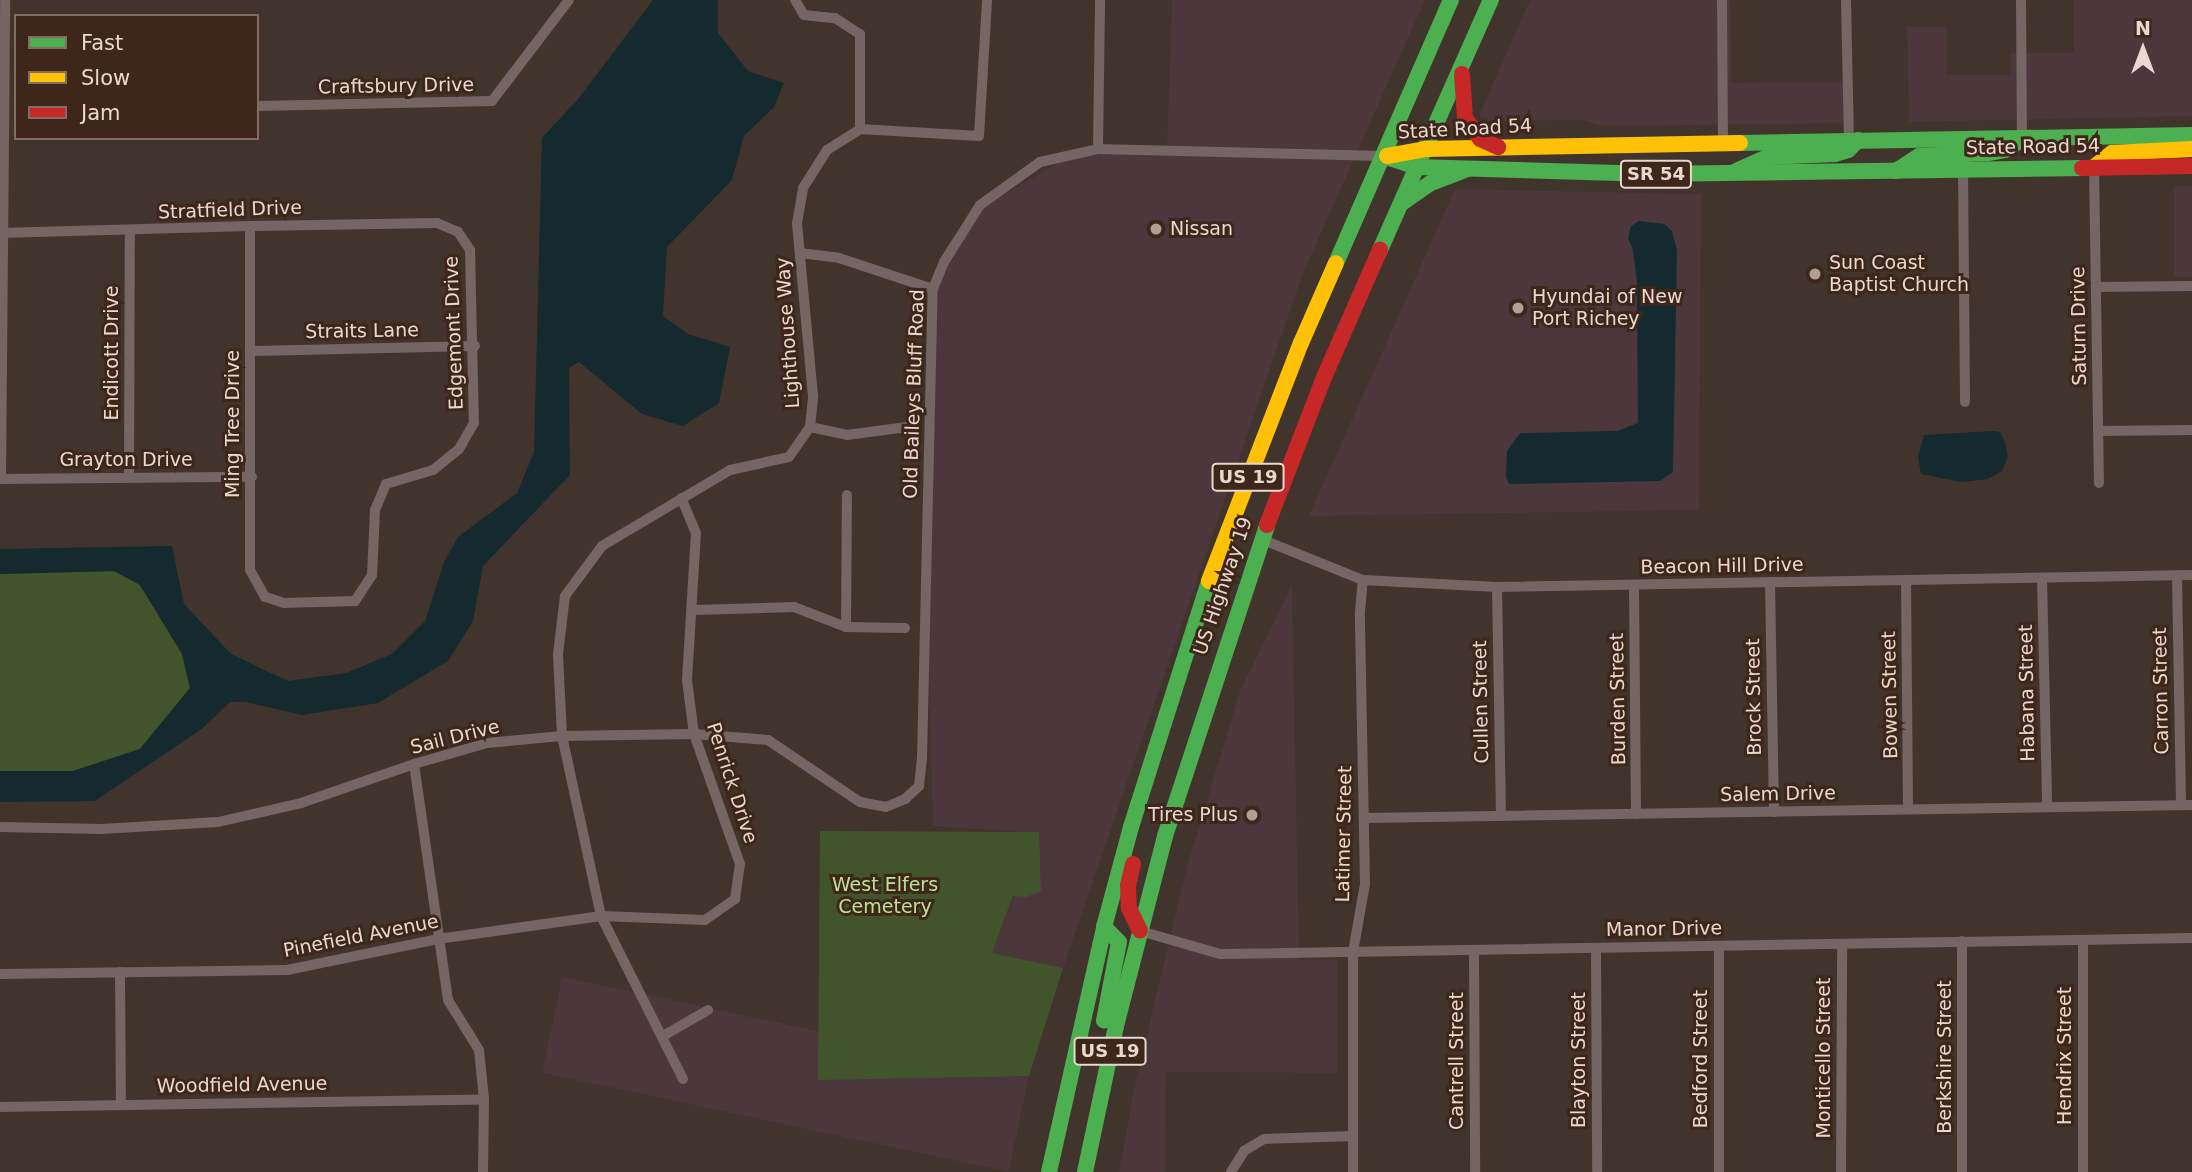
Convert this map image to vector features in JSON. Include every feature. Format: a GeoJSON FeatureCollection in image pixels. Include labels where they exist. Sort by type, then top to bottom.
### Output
{"type":"FeatureCollection","features":[{"type":"Feature","properties":{"kind":"main road","name":"US Highway 19"},"geometry":{"type":"LineString","coordinates":[[1049,1172],[1104,927],[1154,749],[1231,521],[1301,343],[1451,0]]}},
{"type":"Feature","properties":{"kind":"main road","name":"US Highway 19"},"geometry":{"type":"LineString","coordinates":[[1085,1172],[1140,931],[1196,734],[1261,539],[1294,449],[1491,0]]}},
{"type":"Feature","properties":{"kind":"main road"},"geometry":{"type":"LineString","coordinates":[[1462,67],[1465,118],[1480,139],[1498,147]]}},
{"type":"Feature","properties":{"kind":"main road","name":"State Road 54"},"geometry":{"type":"LineString","coordinates":[[1383,156],[1424,149],[1498,147],[2192,135]]}},
{"type":"Feature","properties":{"kind":"main road"},"geometry":{"type":"LineString","coordinates":[[1896,171],[1919,156],[1996,151],[2022,139]]}},
{"type":"Feature","properties":{"kind":"main road"},"geometry":{"type":"LineString","coordinates":[[1733,174],[1767,157],[1835,154],[1848,150],[1854,141]]}},
{"type":"Feature","properties":{"kind":"main road"},"geometry":{"type":"LineString","coordinates":[[2094,167],[2112,153],[2192,149]]}},
{"type":"Feature","properties":{"kind":"main road","name":"State Road 54"},"geometry":{"type":"LineString","coordinates":[[1383,156],[1417,167],[1733,174],[2192,166]]}},
{"type":"Feature","properties":{"kind":"main road"},"geometry":{"type":"LineString","coordinates":[[1399,206],[1431,183],[1467,169]]}},
{"type":"Feature","properties":{"kind":"main road"},"geometry":{"type":"LineString","coordinates":[[1140,931],[1129,908],[1128,885],[1149,802],[1154,749]]}},
{"type":"Feature","properties":{"kind":"main road"},"geometry":{"type":"LineString","coordinates":[[1091,1138],[1084,1119],[1119,942],[1104,927]]}},
{"type":"Feature","properties":{"kind":"street"},"geometry":{"type":"LineString","coordinates":[[0,479],[5,0]]}},
{"type":"Feature","properties":{"kind":"street","name":"Craftsbury Drive"},"geometry":{"type":"LineString","coordinates":[[259,106],[492,101],[569,0]]}},
{"type":"Feature","properties":{"kind":"street"},"geometry":{"type":"LineString","coordinates":[[796,0],[804,15],[835,18],[860,34],[860,129],[979,136],[986,0]]}},
{"type":"Feature","properties":{"kind":"street"},"geometry":{"type":"LineString","coordinates":[[1098,149],[1100,0]]}},
{"type":"Feature","properties":{"kind":"street"},"geometry":{"type":"LineString","coordinates":[[1722,0],[1723,143]]}},
{"type":"Feature","properties":{"kind":"street"},"geometry":{"type":"LineString","coordinates":[[1846,0],[1854,141]]}},
{"type":"Feature","properties":{"kind":"street"},"geometry":{"type":"LineString","coordinates":[[2021,0],[2022,139]]}},
{"type":"Feature","properties":{"kind":"street"},"geometry":{"type":"LineString","coordinates":[[4,111],[14,111]]}},
{"type":"Feature","properties":{"kind":"street","name":"Lighthouse Way"},"geometry":{"type":"LineString","coordinates":[[683,1079],[601,916],[562,736],[558,654],[565,596],[602,546],[730,470],[789,457],[810,427],[813,396],[797,223],[803,188],[827,150],[860,129]]}},
{"type":"Feature","properties":{"kind":"street","name":"Old Baileys Bluff Road"},"geometry":{"type":"LineString","coordinates":[[905,799],[919,786],[922,759],[933,289],[944,262],[981,205],[1040,162],[1098,149],[1383,156]]}},
{"type":"Feature","properties":{"kind":"street","name":"Saturn Drive"},"geometry":{"type":"LineString","coordinates":[[2094,167],[2099,483]]}},
{"type":"Feature","properties":{"kind":"street"},"geometry":{"type":"LineString","coordinates":[[1963,169],[1965,402]]}},
{"type":"Feature","properties":{"kind":"street","name":"Stratfield Drive"},"geometry":{"type":"LineString","coordinates":[[2,233],[437,223],[458,232]]}},
{"type":"Feature","properties":{"kind":"street","name":"Ming Tree Drive"},"geometry":{"type":"LineString","coordinates":[[250,226],[250,570],[265,597],[284,604]]}},
{"type":"Feature","properties":{"kind":"street","name":"Endicott Drive"},"geometry":{"type":"LineString","coordinates":[[129,476],[130,230]]}},
{"type":"Feature","properties":{"kind":"street","name":"Edgemont Drive"},"geometry":{"type":"LineString","coordinates":[[284,604],[355,601],[372,575],[375,510],[386,484],[433,470],[459,449],[474,423],[475,346],[470,250],[458,232]]}},
{"type":"Feature","properties":{"kind":"street"},"geometry":{"type":"LineString","coordinates":[[800,253],[839,258],[933,289]]}},
{"type":"Feature","properties":{"kind":"street"},"geometry":{"type":"LineString","coordinates":[[2096,287],[2192,286]]}},
{"type":"Feature","properties":{"kind":"street","name":"Straits Lane"},"geometry":{"type":"LineString","coordinates":[[251,351],[475,346]]}},
{"type":"Feature","properties":{"kind":"street"},"geometry":{"type":"LineString","coordinates":[[810,427],[847,435],[906,427]]}},
{"type":"Feature","properties":{"kind":"street"},"geometry":{"type":"LineString","coordinates":[[2098,431],[2192,430]]}},
{"type":"Feature","properties":{"kind":"street","name":"Grayton Drive"},"geometry":{"type":"LineString","coordinates":[[0,479],[252,477]]}},
{"type":"Feature","properties":{"kind":"street"},"geometry":{"type":"LineString","coordinates":[[846,627],[847,495]]}},
{"type":"Feature","properties":{"kind":"street","name":"Penrick Drive"},"geometry":{"type":"LineString","coordinates":[[601,916],[705,920],[735,899],[740,864],[694,734],[687,680],[696,533],[681,498]]}},
{"type":"Feature","properties":{"kind":"street","name":"Beacon Hill Drive"},"geometry":{"type":"LineString","coordinates":[[1261,539],[1363,580],[1497,587],[2192,575]]}},
{"type":"Feature","properties":{"kind":"street","name":"Carron Street"},"geometry":{"type":"LineString","coordinates":[[2176,575],[2187,805]]}},
{"type":"Feature","properties":{"kind":"street","name":"Habana Street"},"geometry":{"type":"LineString","coordinates":[[2042,578],[2047,807]]}},
{"type":"Feature","properties":{"kind":"street","name":"Latimer Street"},"geometry":{"type":"LineString","coordinates":[[1353,1172],[1353,952],[1364,884],[1360,612],[1363,580]]}},
{"type":"Feature","properties":{"kind":"street","name":"Bowen Street"},"geometry":{"type":"LineString","coordinates":[[1906,580],[1909,809]]}},
{"type":"Feature","properties":{"kind":"street","name":"Brock Street"},"geometry":{"type":"LineString","coordinates":[[1770,582],[1774,812]]}},
{"type":"Feature","properties":{"kind":"street","name":"Burden Street"},"geometry":{"type":"LineString","coordinates":[[1634,585],[1636,814]]}},
{"type":"Feature","properties":{"kind":"street","name":"Cullen Street"},"geometry":{"type":"LineString","coordinates":[[1497,587],[1501,816]]}},
{"type":"Feature","properties":{"kind":"street"},"geometry":{"type":"LineString","coordinates":[[693,610],[794,607],[846,627],[905,628]]}},
{"type":"Feature","properties":{"kind":"street","name":"Sail Drive"},"geometry":{"type":"LineString","coordinates":[[0,827],[102,829],[218,822],[301,803],[414,764],[487,743],[562,736],[694,734],[768,740],[860,802],[886,807],[905,799]]}},
{"type":"Feature","properties":{"kind":"street"},"geometry":{"type":"LineString","coordinates":[[414,764],[448,1000],[479,1050],[484,1098],[483,1172]]}},
{"type":"Feature","properties":{"kind":"street","name":"Salem Drive"},"geometry":{"type":"LineString","coordinates":[[1365,818],[2187,805]]}},
{"type":"Feature","properties":{"kind":"street","name":"Pinefield Avenue"},"geometry":{"type":"LineString","coordinates":[[0,974],[287,970],[438,939],[601,916]]}},
{"type":"Feature","properties":{"kind":"street","name":"Manor Drive"},"geometry":{"type":"LineString","coordinates":[[1140,931],[1220,954],[2192,938]]}},
{"type":"Feature","properties":{"kind":"street","name":"Hendrix Street"},"geometry":{"type":"LineString","coordinates":[[2083,940],[2083,1172]]}},
{"type":"Feature","properties":{"kind":"street","name":"Berkshire Street"},"geometry":{"type":"LineString","coordinates":[[1962,942],[1962,1172]]}},
{"type":"Feature","properties":{"kind":"street","name":"Monticello Street"},"geometry":{"type":"LineString","coordinates":[[1841,1172],[1842,944]]}},
{"type":"Feature","properties":{"kind":"street","name":"Bedford Street"},"geometry":{"type":"LineString","coordinates":[[1719,946],[1719,1172]]}},
{"type":"Feature","properties":{"kind":"street","name":"Blayton Street"},"geometry":{"type":"LineString","coordinates":[[1596,947],[1597,1172]]}},
{"type":"Feature","properties":{"kind":"street","name":"Cantrell Street"},"geometry":{"type":"LineString","coordinates":[[1474,950],[1475,1172]]}},
{"type":"Feature","properties":{"kind":"street"},"geometry":{"type":"LineString","coordinates":[[120,972],[121,1104]]}},
{"type":"Feature","properties":{"kind":"street"},"geometry":{"type":"LineString","coordinates":[[663,1036],[708,1010]]}},
{"type":"Feature","properties":{"kind":"street","name":"Woodfield Avenue"},"geometry":{"type":"LineString","coordinates":[[0,1107],[484,1098]]}},
{"type":"Feature","properties":{"kind":"street"},"geometry":{"type":"LineString","coordinates":[[1231,1172],[1244,1151],[1264,1139],[1353,1136]]}},
{"type":"Feature","properties":{"kind":"shaded area"},"geometry":{"type":"Polygon","coordinates":[[[1172,0],[1425,0],[1303,273],[1063,968],[992,953],[1039,833],[933,826],[924,501],[940,264],[989,203],[1078,152],[1167,151],[1172,0]]]}},
{"type":"Feature","properties":{"kind":"shaded area"},"geometry":{"type":"Polygon","coordinates":[[[1530,0],[1730,0],[1731,83],[1853,82],[1854,123],[1604,126],[1581,120],[1492,121],[1479,116],[1530,0]]]}},
{"type":"Feature","properties":{"kind":"shaded area"},"geometry":{"type":"Polygon","coordinates":[[[2074,0],[2192,0],[2192,116],[1909,122],[1907,27],[1947,27],[1947,75],[2011,75],[2011,53],[2074,53],[2074,0]]]}},
{"type":"Feature","properties":{"kind":"shaded area"},"geometry":{"type":"Polygon","coordinates":[[[2174,186],[2192,186],[2192,277],[2174,277],[2174,186]]]}},
{"type":"Feature","properties":{"kind":"shaded area"},"geometry":{"type":"Polygon","coordinates":[[[1455,189],[1701,194],[1699,510],[1309,516],[1455,189]]]}},
{"type":"Feature","properties":{"kind":"shaded area"},"geometry":{"type":"Polygon","coordinates":[[[1292,585],[1299,960],[1337,960],[1337,1073],[1166,1072],[1165,1172],[1119,1172],[1135,1084],[1187,867],[1240,691],[1292,585]]]}},
{"type":"Feature","properties":{"kind":"shaded area"},"geometry":{"type":"Polygon","coordinates":[[[562,977],[1029,1076],[1009,1172],[542,1073],[562,977]]]}},
{"type":"Feature","properties":{"kind":"green space"},"geometry":{"type":"Polygon","coordinates":[[[114,571],[140,585],[182,654],[190,688],[140,749],[73,771],[0,771],[0,574],[114,571]]]}},
{"type":"Feature","properties":{"kind":"green space","name":"West Elfers Cemetery"},"geometry":{"type":"Polygon","coordinates":[[[820,831],[1039,832],[1041,891],[1026,897],[1013,896],[992,953],[1063,968],[1029,1076],[818,1080],[820,831]]]}},
{"type":"Feature","properties":{"kind":"water"},"geometry":{"type":"Polygon","coordinates":[[[653,0],[718,0],[718,33],[748,71],[784,83],[774,107],[744,136],[732,180],[667,247],[663,316],[688,334],[730,347],[719,403],[683,426],[642,414],[579,362],[569,368],[570,475],[483,566],[473,621],[448,661],[378,703],[302,715],[245,702],[230,702],[203,728],[95,801],[0,802],[0,771],[73,771],[140,749],[190,688],[182,654],[140,585],[114,571],[0,574],[0,549],[172,546],[184,604],[231,654],[288,681],[346,673],[392,654],[425,621],[444,562],[458,537],[517,493],[534,452],[542,138],[579,98],[653,0]]]}},
{"type":"Feature","properties":{"kind":"water"},"geometry":{"type":"Polygon","coordinates":[[[1639,221],[1664,224],[1672,231],[1677,250],[1673,472],[1660,481],[1509,484],[1506,477],[1507,451],[1520,433],[1617,431],[1638,423],[1637,283],[1633,250],[1628,238],[1631,226],[1639,221]]]}},
{"type":"Feature","properties":{"kind":"water"},"geometry":{"type":"Polygon","coordinates":[[[2000,432],[2005,442],[2008,457],[2002,471],[1988,479],[1962,482],[1921,474],[1918,457],[1924,435],[2000,432]]]}},
{"type":"Feature","properties":{"kind":"traffic: fast"},"geometry":{"type":"LineString","coordinates":[[1336,263],[1451,0]]}},
{"type":"Feature","properties":{"kind":"traffic: fast"},"geometry":{"type":"LineString","coordinates":[[1380,250],[1491,0]]}},
{"type":"Feature","properties":{"kind":"traffic: fast"},"geometry":{"type":"LineString","coordinates":[[1740,143],[2192,135]]}},
{"type":"Feature","properties":{"kind":"traffic: fast"},"geometry":{"type":"LineString","coordinates":[[1736,171],[1767,157],[1835,154],[1848,150],[1858,140]]}},
{"type":"Feature","properties":{"kind":"traffic: fast"},"geometry":{"type":"LineString","coordinates":[[1896,171],[1919,156],[1988,153],[2005,150],[2016,143]]}},
{"type":"Feature","properties":{"kind":"traffic: fast"},"geometry":{"type":"LineString","coordinates":[[1383,156],[1417,167],[1653,174],[2082,168]]}},
{"type":"Feature","properties":{"kind":"traffic: fast"},"geometry":{"type":"LineString","coordinates":[[1402,203],[1431,183],[1467,169]]}},
{"type":"Feature","properties":{"kind":"traffic: fast"},"geometry":{"type":"LineString","coordinates":[[1085,1172],[1117,1022],[1165,836],[1267,525]]}},
{"type":"Feature","properties":{"kind":"traffic: fast"},"geometry":{"type":"LineString","coordinates":[[1049,1172],[1104,927],[1131,827],[1209,581]]}},
{"type":"Feature","properties":{"kind":"traffic: fast"},"geometry":{"type":"LineString","coordinates":[[1104,927],[1119,942],[1104,1021]]}},
{"type":"Feature","properties":{"kind":"traffic: slow"},"geometry":{"type":"LineString","coordinates":[[1387,156],[1425,149],[1740,143]]}},
{"type":"Feature","properties":{"kind":"traffic: slow"},"geometry":{"type":"LineString","coordinates":[[2094,167],[2112,153],[2192,149]]}},
{"type":"Feature","properties":{"kind":"traffic: slow"},"geometry":{"type":"LineString","coordinates":[[1209,581],[1301,343],[1336,263]]}},
{"type":"Feature","properties":{"kind":"traffic: jam"},"geometry":{"type":"LineString","coordinates":[[1462,74],[1465,118],[1480,139],[1498,147]]}},
{"type":"Feature","properties":{"kind":"traffic: jam"},"geometry":{"type":"LineString","coordinates":[[2082,168],[2192,166]]}},
{"type":"Feature","properties":{"kind":"traffic: jam"},"geometry":{"type":"LineString","coordinates":[[1267,525],[1325,375],[1380,250]]}},
{"type":"Feature","properties":{"kind":"traffic: jam"},"geometry":{"type":"LineString","coordinates":[[1133,864],[1128,885],[1129,908],[1140,931]]}},
{"type":"Feature","properties":{"kind":"place","name":"Nissan"},"geometry":{"type":"Point","coordinates":[1156,229]}},
{"type":"Feature","properties":{"kind":"place","name":"Sun Coast Baptist Church"},"geometry":{"type":"Point","coordinates":[1815,274]}},
{"type":"Feature","properties":{"kind":"place","name":"Hyundai of New Port Richey"},"geometry":{"type":"Point","coordinates":[1518,308]}},
{"type":"Feature","properties":{"kind":"place","name":"Tires Plus"},"geometry":{"type":"Point","coordinates":[1252,815]}}]}
